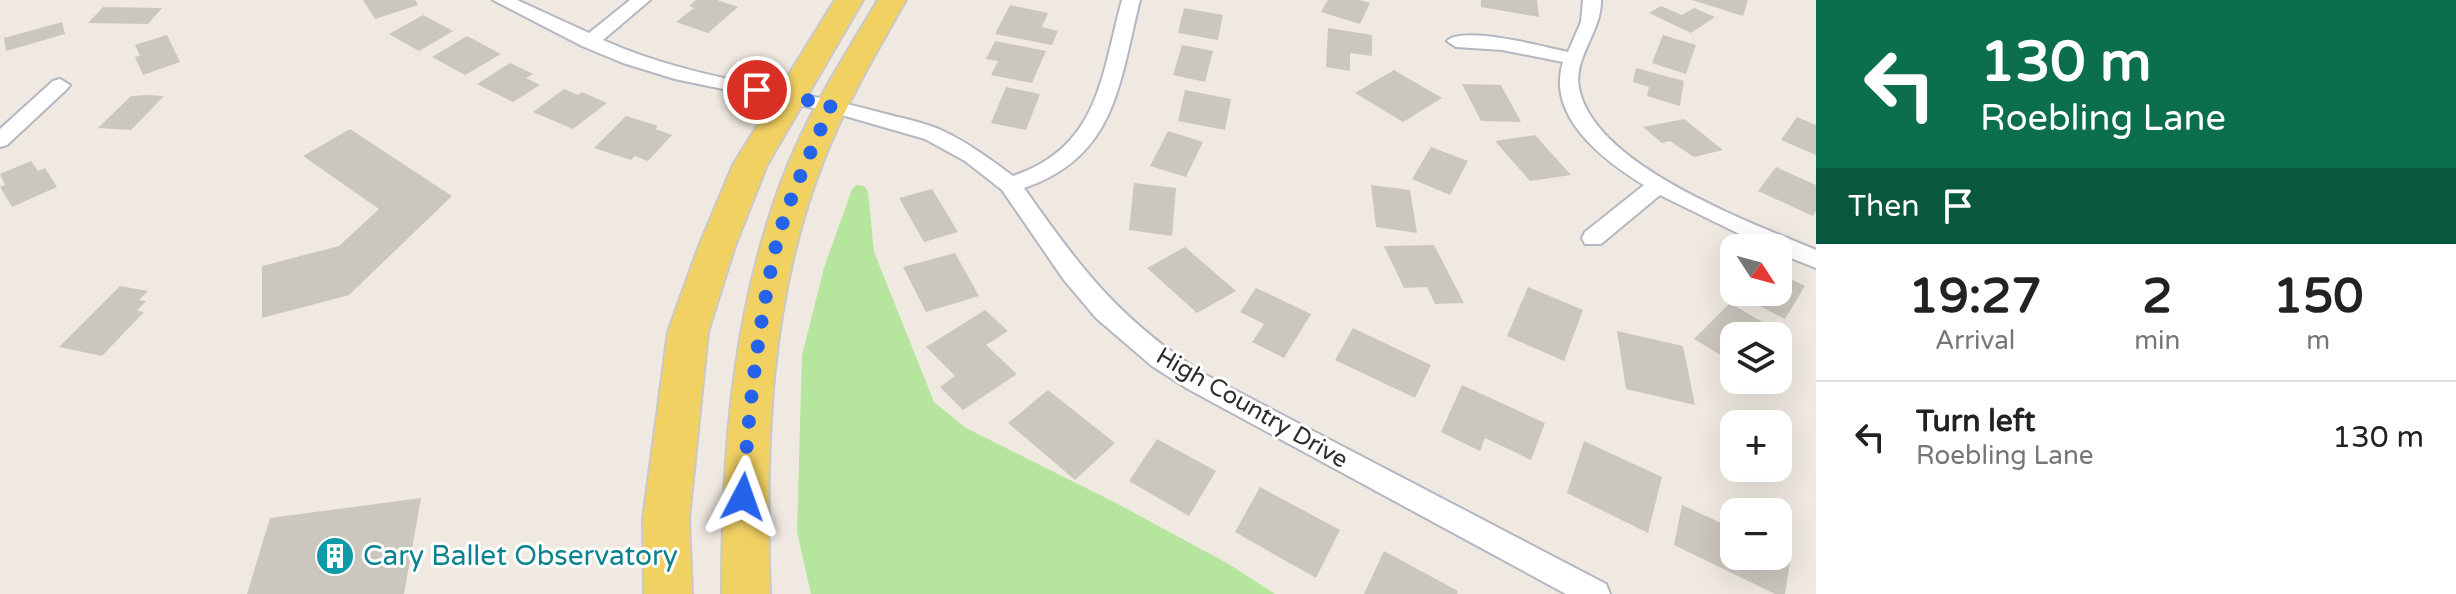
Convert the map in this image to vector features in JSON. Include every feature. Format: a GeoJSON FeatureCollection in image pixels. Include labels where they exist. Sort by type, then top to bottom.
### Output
{"type":"FeatureCollection","features":[{"type":"Feature","properties":{"kind":"main road"},"geometry":{"type":"LineString","coordinates":[[668,594],[666,519],[688,332],[717,246],[750,165],[849,0]]}},
{"type":"Feature","properties":{"kind":"main road"},"geometry":{"type":"LineString","coordinates":[[746,594],[743,497],[758,345],[775,252],[802,174],[831,105],[892,0]]}},
{"type":"Feature","properties":{"kind":"street","name":"High Country Drive"},"geometry":{"type":"LineString","coordinates":[[502,0],[589,42],[675,73],[831,105],[932,134],[972,156],[1010,185],[1072,274],[1105,311],[1161,359],[1197,382],[1595,594]]}},
{"type":"Feature","properties":{"kind":"street"},"geometry":{"type":"LineString","coordinates":[[589,42],[641,0]]}},
{"type":"Feature","properties":{"kind":"street"},"geometry":{"type":"LineString","coordinates":[[1010,185],[1052,169],[1069,157],[1091,131],[1131,0]]}},
{"type":"Feature","properties":{"kind":"street"},"geometry":{"type":"LineString","coordinates":[[1592,0],[1590,23],[1575,59],[1569,86],[1576,108],[1591,132],[1617,158],[1657,186],[1816,260]]}},
{"type":"Feature","properties":{"kind":"street"},"geometry":{"type":"LineString","coordinates":[[1456,41],[1502,44],[1575,59]]}},
{"type":"Feature","properties":{"kind":"street"},"geometry":{"type":"LineString","coordinates":[[0,140],[60,85]]}},
{"type":"Feature","properties":{"kind":"street"},"geometry":{"type":"LineString","coordinates":[[1593,238],[1657,186]]}},
{"type":"Feature","properties":{"kind":"green space"},"geometry":{"type":"Polygon","coordinates":[[[857,185],[864,186],[868,192],[874,252],[934,402],[966,428],[1114,502],[1227,563],[1275,594],[811,594],[797,532],[802,355],[824,268],[852,189],[857,185]]]}},
{"type":"Feature","properties":{"kind":"building"},"geometry":{"type":"Polygon","coordinates":[[[363,0],[415,0],[418,5],[375,19],[363,0]]]}},
{"type":"Feature","properties":{"kind":"building"},"geometry":{"type":"Polygon","coordinates":[[[696,0],[717,0],[738,7],[708,33],[676,22],[694,8],[689,6],[696,0]]]}},
{"type":"Feature","properties":{"kind":"building"},"geometry":{"type":"Polygon","coordinates":[[[1328,0],[1370,3],[1360,24],[1321,12],[1328,0]]]}},
{"type":"Feature","properties":{"kind":"building"},"geometry":{"type":"Polygon","coordinates":[[[1481,0],[1537,0],[1539,17],[1481,7],[1481,0]]]}},
{"type":"Feature","properties":{"kind":"building"},"geometry":{"type":"Polygon","coordinates":[[[1692,0],[1748,0],[1743,16],[1692,0]]]}},
{"type":"Feature","properties":{"kind":"building"},"geometry":{"type":"Polygon","coordinates":[[[1010,5],[1048,13],[1042,27],[1058,31],[1052,45],[995,34],[1010,5]]]}},
{"type":"Feature","properties":{"kind":"building"},"geometry":{"type":"Polygon","coordinates":[[[1661,6],[1682,15],[1694,8],[1715,17],[1691,33],[1649,13],[1661,6]]]}},
{"type":"Feature","properties":{"kind":"building"},"geometry":{"type":"Polygon","coordinates":[[[103,7],[162,8],[148,24],[88,23],[103,7]]]}},
{"type":"Feature","properties":{"kind":"building"},"geometry":{"type":"Polygon","coordinates":[[[1184,8],[1223,15],[1218,40],[1178,33],[1184,8]]]}},
{"type":"Feature","properties":{"kind":"building"},"geometry":{"type":"Polygon","coordinates":[[[423,15],[453,31],[419,51],[389,34],[423,15]]]}},
{"type":"Feature","properties":{"kind":"building"},"geometry":{"type":"Polygon","coordinates":[[[62,22],[65,34],[6,51],[4,38],[62,22]]]}},
{"type":"Feature","properties":{"kind":"building"},"geometry":{"type":"Polygon","coordinates":[[[1328,28],[1372,35],[1372,56],[1350,53],[1350,71],[1326,67],[1328,28]]]}},
{"type":"Feature","properties":{"kind":"building"},"geometry":{"type":"Polygon","coordinates":[[[167,35],[180,62],[143,75],[135,57],[140,56],[135,45],[167,35]]]}},
{"type":"Feature","properties":{"kind":"building"},"geometry":{"type":"Polygon","coordinates":[[[1663,35],[1696,45],[1686,74],[1652,63],[1663,35]]]}},
{"type":"Feature","properties":{"kind":"building"},"geometry":{"type":"Polygon","coordinates":[[[467,36],[501,54],[465,75],[432,57],[467,36]]]}},
{"type":"Feature","properties":{"kind":"building"},"geometry":{"type":"Polygon","coordinates":[[[995,41],[1046,51],[1032,83],[991,75],[998,61],[986,59],[995,41]]]}},
{"type":"Feature","properties":{"kind":"building"},"geometry":{"type":"Polygon","coordinates":[[[1182,45],[1213,51],[1205,82],[1173,75],[1182,45]]]}},
{"type":"Feature","properties":{"kind":"building"},"geometry":{"type":"Polygon","coordinates":[[[510,63],[533,74],[526,78],[540,85],[513,102],[477,84],[510,63]]]}},
{"type":"Feature","properties":{"kind":"building"},"geometry":{"type":"Polygon","coordinates":[[[1636,68],[1684,81],[1680,106],[1647,96],[1649,87],[1633,82],[1636,68]]]}},
{"type":"Feature","properties":{"kind":"building"},"geometry":{"type":"Polygon","coordinates":[[[1394,70],[1442,98],[1403,122],[1355,93],[1394,70]]]}},
{"type":"Feature","properties":{"kind":"building"},"geometry":{"type":"Polygon","coordinates":[[[1462,84],[1501,85],[1521,122],[1481,121],[1462,84]]]}},
{"type":"Feature","properties":{"kind":"building"},"geometry":{"type":"Polygon","coordinates":[[[1006,87],[1040,94],[1026,130],[991,123],[1006,87]]]}},
{"type":"Feature","properties":{"kind":"building"},"geometry":{"type":"Polygon","coordinates":[[[564,89],[578,95],[582,92],[607,103],[573,129],[533,112],[564,89]]]}},
{"type":"Feature","properties":{"kind":"building"},"geometry":{"type":"Polygon","coordinates":[[[1185,90],[1231,99],[1225,130],[1178,121],[1185,90]]]}},
{"type":"Feature","properties":{"kind":"building"},"geometry":{"type":"Polygon","coordinates":[[[131,96],[164,96],[131,130],[98,128],[131,96]]]}},
{"type":"Feature","properties":{"kind":"building"},"geometry":{"type":"Polygon","coordinates":[[[626,116],[658,126],[655,129],[672,135],[648,161],[635,156],[631,160],[594,148],[626,116]]]}},
{"type":"Feature","properties":{"kind":"building"},"geometry":{"type":"Polygon","coordinates":[[[1797,117],[1816,125],[1816,155],[1781,140],[1797,117]]]}},
{"type":"Feature","properties":{"kind":"building"},"geometry":{"type":"Polygon","coordinates":[[[1684,119],[1723,150],[1694,157],[1670,141],[1662,143],[1643,127],[1684,119]]]}},
{"type":"Feature","properties":{"kind":"building"},"geometry":{"type":"Polygon","coordinates":[[[350,129],[452,196],[349,295],[262,318],[262,266],[339,246],[379,209],[303,156],[350,129]]]}},
{"type":"Feature","properties":{"kind":"building"},"geometry":{"type":"Polygon","coordinates":[[[1168,131],[1203,142],[1186,177],[1150,166],[1168,131]]]}},
{"type":"Feature","properties":{"kind":"building"},"geometry":{"type":"Polygon","coordinates":[[[1535,135],[1571,175],[1530,181],[1495,141],[1535,135]]]}},
{"type":"Feature","properties":{"kind":"building"},"geometry":{"type":"Polygon","coordinates":[[[1431,147],[1468,161],[1450,195],[1412,179],[1431,147]]]}},
{"type":"Feature","properties":{"kind":"building"},"geometry":{"type":"Polygon","coordinates":[[[31,161],[38,171],[45,168],[57,187],[12,207],[0,187],[5,185],[0,174],[31,161]]]}},
{"type":"Feature","properties":{"kind":"building"},"geometry":{"type":"Polygon","coordinates":[[[1776,167],[1816,185],[1816,211],[1813,216],[1758,191],[1776,167]]]}},
{"type":"Feature","properties":{"kind":"building"},"geometry":{"type":"Polygon","coordinates":[[[1134,183],[1176,188],[1172,236],[1129,230],[1134,183]]]}},
{"type":"Feature","properties":{"kind":"building"},"geometry":{"type":"Polygon","coordinates":[[[1371,185],[1410,190],[1417,233],[1376,227],[1371,185]]]}},
{"type":"Feature","properties":{"kind":"building"},"geometry":{"type":"Polygon","coordinates":[[[932,189],[958,232],[924,242],[899,198],[932,189]]]}},
{"type":"Feature","properties":{"kind":"building"},"geometry":{"type":"Polygon","coordinates":[[[1434,245],[1464,303],[1435,304],[1427,287],[1404,288],[1384,246],[1434,245]]]}},
{"type":"Feature","properties":{"kind":"building"},"geometry":{"type":"Polygon","coordinates":[[[1185,247],[1236,291],[1197,313],[1147,268],[1185,247]]]}},
{"type":"Feature","properties":{"kind":"building"},"geometry":{"type":"Polygon","coordinates":[[[955,253],[979,296],[926,312],[903,267],[955,253]]]}},
{"type":"Feature","properties":{"kind":"building"},"geometry":{"type":"Polygon","coordinates":[[[1792,280],[1805,286],[1785,319],[1759,306],[1792,306],[1792,280]]]}},
{"type":"Feature","properties":{"kind":"building"},"geometry":{"type":"Polygon","coordinates":[[[120,286],[148,291],[139,300],[146,301],[137,311],[144,312],[102,356],[59,347],[120,286]]]}},
{"type":"Feature","properties":{"kind":"building"},"geometry":{"type":"Polygon","coordinates":[[[1528,287],[1583,310],[1564,361],[1507,336],[1528,287]]]}},
{"type":"Feature","properties":{"kind":"building"},"geometry":{"type":"Polygon","coordinates":[[[1256,288],[1311,314],[1284,358],[1252,342],[1264,324],[1240,312],[1256,288]]]}},
{"type":"Feature","properties":{"kind":"building"},"geometry":{"type":"Polygon","coordinates":[[[1727,306],[1735,306],[1762,322],[1720,322],[1720,355],[1694,339],[1727,306]]]}},
{"type":"Feature","properties":{"kind":"building"},"geometry":{"type":"Polygon","coordinates":[[[985,310],[1008,331],[986,345],[1017,374],[963,410],[940,387],[955,376],[926,347],[985,310]]]}},
{"type":"Feature","properties":{"kind":"building"},"geometry":{"type":"Polygon","coordinates":[[[1353,328],[1431,365],[1415,398],[1335,360],[1353,328]]]}},
{"type":"Feature","properties":{"kind":"building"},"geometry":{"type":"Polygon","coordinates":[[[1617,331],[1683,346],[1695,405],[1626,389],[1617,331]]]}},
{"type":"Feature","properties":{"kind":"building"},"geometry":{"type":"Polygon","coordinates":[[[1462,385],[1545,423],[1531,460],[1485,438],[1480,451],[1441,432],[1462,385]]]}},
{"type":"Feature","properties":{"kind":"building"},"geometry":{"type":"Polygon","coordinates":[[[1048,390],[1115,443],[1075,480],[1008,423],[1048,390]]]}},
{"type":"Feature","properties":{"kind":"building"},"geometry":{"type":"Polygon","coordinates":[[[1157,439],[1216,471],[1189,516],[1129,481],[1157,439]]]}},
{"type":"Feature","properties":{"kind":"building"},"geometry":{"type":"Polygon","coordinates":[[[1584,441],[1662,477],[1648,533],[1567,493],[1584,441]]]}},
{"type":"Feature","properties":{"kind":"building"},"geometry":{"type":"Polygon","coordinates":[[[1260,487],[1340,530],[1316,578],[1235,532],[1260,487]]]}},
{"type":"Feature","properties":{"kind":"building","name":"Cary Ballet Observatory"},"geometry":{"type":"Polygon","coordinates":[[[421,498],[404,594],[247,594],[270,518],[421,498]]]}},
{"type":"Feature","properties":{"kind":"building"},"geometry":{"type":"Polygon","coordinates":[[[1682,505],[1720,523],[1720,567],[1674,545],[1682,505]]]}},
{"type":"Feature","properties":{"kind":"building"},"geometry":{"type":"Polygon","coordinates":[[[1384,551],[1458,591],[1457,594],[1364,594],[1384,551]]]}},
{"type":"Feature","properties":{"kind":"building"},"geometry":{"type":"Polygon","coordinates":[[[1726,570],[1789,570],[1785,594],[1775,594],[1726,570]]]}},
{"type":"Feature","properties":{"kind":"place","name":"Cary Ballet Observatory"},"geometry":{"type":"Point","coordinates":[335,556]}},
{"type":"Feature","properties":{"kind":"route"},"geometry":{"type":"LineString","coordinates":[[743,497],[753,376],[775,252],[787,212],[831,105],[757,90]]}}]}
